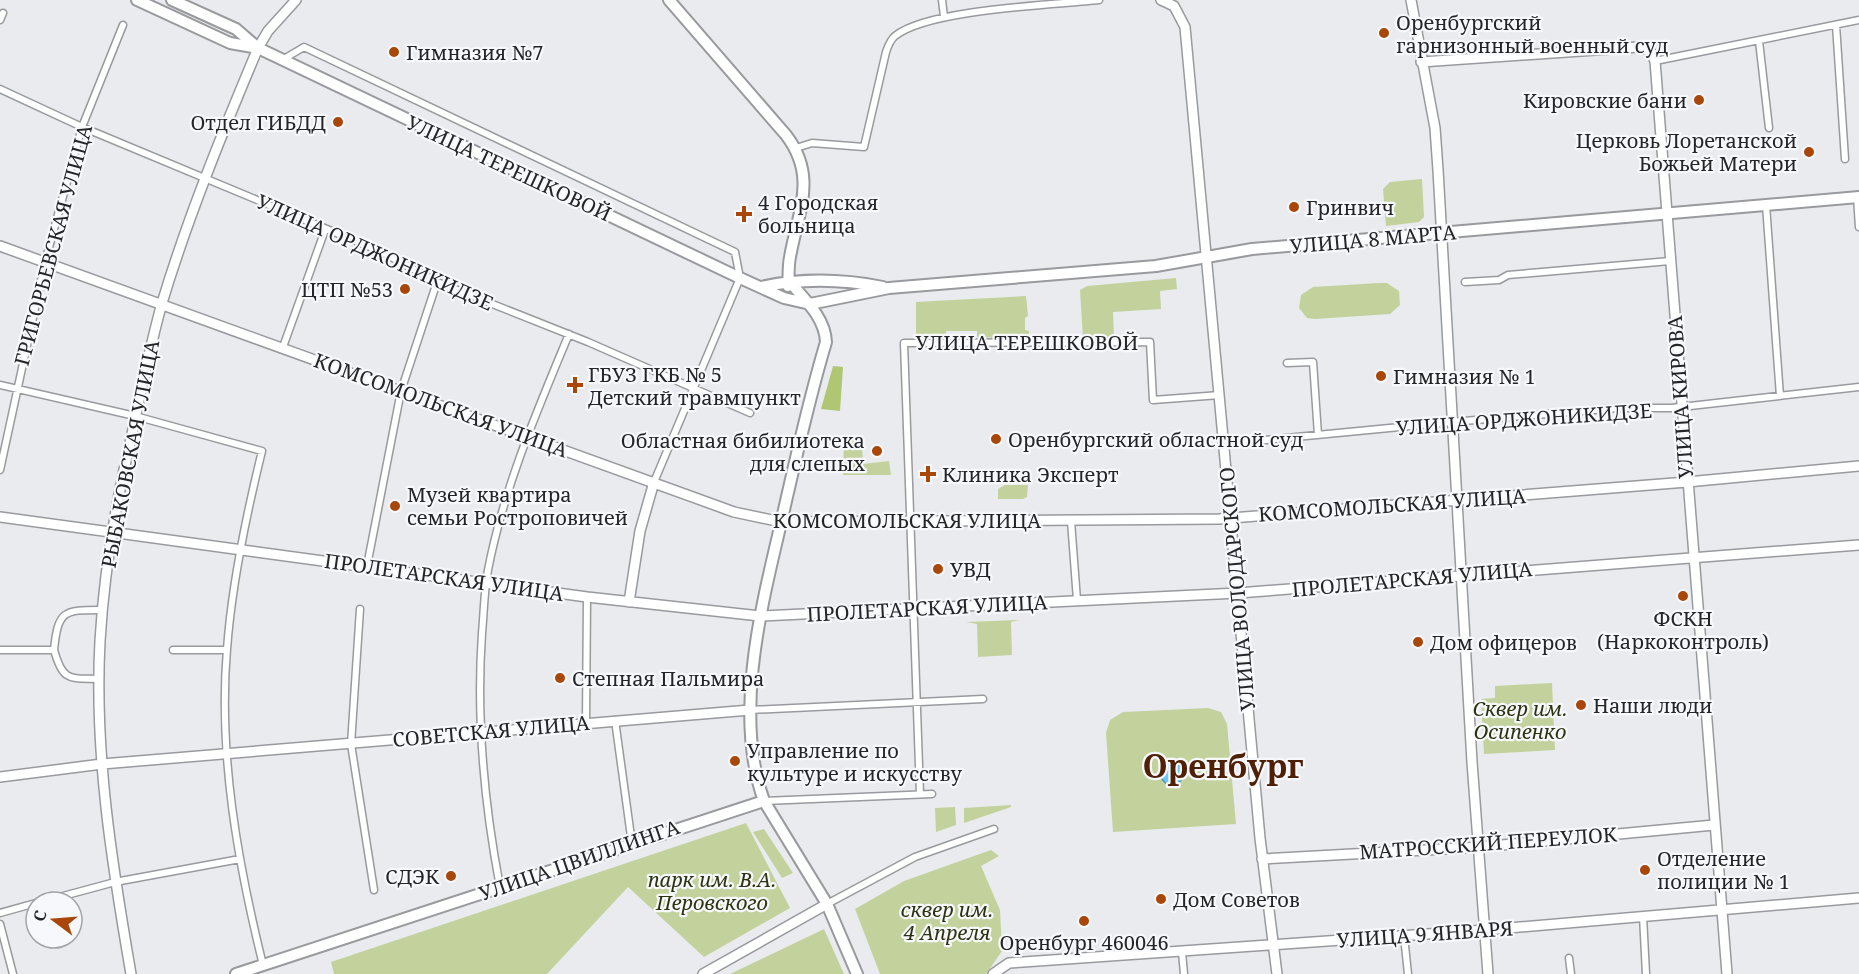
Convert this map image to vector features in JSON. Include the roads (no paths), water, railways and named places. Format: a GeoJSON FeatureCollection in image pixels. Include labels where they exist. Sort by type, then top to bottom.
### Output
{"type":"FeatureCollection","features":[{"type":"Feature","properties":{"kind":"main road","name":"УЛИЦА ТЕРЕШКОВОЙ"},"geometry":{"type":"LineString","coordinates":[[137,0],[230,43],[258,48]]}},
{"type":"Feature","properties":{"kind":"main road","name":"УЛИЦА ТЕРЕШКОВОЙ"},"geometry":{"type":"LineString","coordinates":[[172,0],[236,29],[258,48],[282,60],[740,278],[784,298],[810,304]]}},
{"type":"Feature","properties":{"kind":"main road","name":"РЫБАКОВСКАЯ УЛИЦА"},"geometry":{"type":"LineString","coordinates":[[131,974],[115,882],[102,764],[99,679],[102,610],[111,530],[162,305],[206,178],[258,48],[268,31],[297,0]]}},
{"type":"Feature","properties":{"kind":"main road"},"geometry":{"type":"LineString","coordinates":[[669,0],[796,148],[805,179],[789,258],[789,280],[784,298]]}},
{"type":"Feature","properties":{"kind":"main road","name":"УЛИЦА ВОЛОДАРСКОГО"},"geometry":{"type":"LineString","coordinates":[[1161,0],[1174,6],[1185,27],[1262,859],[1276,974]]}},
{"type":"Feature","properties":{"kind":"main road"},"geometry":{"type":"LineString","coordinates":[[1411,0],[1435,128],[1474,794],[1480,847],[1488,974]]}},
{"type":"Feature","properties":{"kind":"main road"},"geometry":{"type":"LineString","coordinates":[[1421,62],[1639,47],[1650,51],[1654,61]]}},
{"type":"Feature","properties":{"kind":"main road","name":"УЛИЦА КИРОВА"},"geometry":{"type":"LineString","coordinates":[[1654,61],[1727,974]]}},
{"type":"Feature","properties":{"kind":"main road","name":"УЛИЦА 8 МАРТА"},"geometry":{"type":"LineString","coordinates":[[810,304],[889,288],[1035,277],[1207,259],[1252,249],[1858,197]]}},
{"type":"Feature","properties":{"kind":"main road","name":"КОМСОМОЛЬСКАЯ УЛИЦА"},"geometry":{"type":"LineString","coordinates":[[0,246],[734,512],[781,522],[1232,518],[1859,466]]}},
{"type":"Feature","properties":{"kind":"main road"},"geometry":{"type":"LineString","coordinates":[[760,287],[789,280]]}},
{"type":"Feature","properties":{"kind":"main road"},"geometry":{"type":"LineString","coordinates":[[789,280],[810,304],[825,334],[825,342],[801,430],[760,616],[750,710],[755,765],[764,801],[828,904],[857,974]]}},
{"type":"Feature","properties":{"kind":"main road","name":"УЛИЦА 8 МАРТА"},"geometry":{"type":"LineString","coordinates":[[789,280],[852,282],[889,288]]}},
{"type":"Feature","properties":{"kind":"main road"},"geometry":{"type":"LineString","coordinates":[[628,602],[640,531],[654,482]]}},
{"type":"Feature","properties":{"kind":"main road","name":"ПРОЛЕТАРСКАЯ УЛИЦА"},"geometry":{"type":"LineString","coordinates":[[0,517],[111,530],[587,597],[760,616],[1238,593],[1859,545]]}},
{"type":"Feature","properties":{"kind":"main road","name":"СОВЕТСКАЯ УЛИЦА"},"geometry":{"type":"LineString","coordinates":[[0,777],[102,764],[351,744],[615,719],[750,710]]}},
{"type":"Feature","properties":{"kind":"main road","name":"УЛИЦА ЦВИЛЛИНГА"},"geometry":{"type":"LineString","coordinates":[[236,974],[764,801]]}},
{"type":"Feature","properties":{"kind":"main road","name":"МАТРОССКИЙ ПЕРЕУЛОК"},"geometry":{"type":"LineString","coordinates":[[1262,859],[1480,847],[1714,825]]}},
{"type":"Feature","properties":{"kind":"main road","name":"УЛИЦА 9 ЯНВАРЯ"},"geometry":{"type":"LineString","coordinates":[[993,974],[1009,963],[1485,930],[1859,898]]}},
{"type":"Feature","properties":{"kind":"main road"},"geometry":{"type":"LineString","coordinates":[[703,974],[828,904]]}},
{"type":"Feature","properties":{"kind":"street"},"geometry":{"type":"LineString","coordinates":[[942,0],[944,17]]}},
{"type":"Feature","properties":{"kind":"street"},"geometry":{"type":"LineString","coordinates":[[796,148],[812,143],[864,147],[886,52],[892,40],[901,33],[944,17],[1099,0]]}},
{"type":"Feature","properties":{"kind":"street"},"geometry":{"type":"LineString","coordinates":[[0,20],[3,13]]}},
{"type":"Feature","properties":{"kind":"street"},"geometry":{"type":"LineString","coordinates":[[1654,61],[1859,20]]}},
{"type":"Feature","properties":{"kind":"street","name":"ГРИГОРЬЕВСКАЯ УЛИЦА"},"geometry":{"type":"LineString","coordinates":[[0,470],[45,262],[82,127],[123,25]]}},
{"type":"Feature","properties":{"kind":"street"},"geometry":{"type":"LineString","coordinates":[[1836,25],[1845,159]]}},
{"type":"Feature","properties":{"kind":"street"},"geometry":{"type":"LineString","coordinates":[[1759,41],[1769,128]]}},
{"type":"Feature","properties":{"kind":"street"},"geometry":{"type":"LineString","coordinates":[[282,60],[304,47],[735,252],[740,278],[654,482]]}},
{"type":"Feature","properties":{"kind":"street","name":"УЛИЦА ОРДЖОНИКИДЗЕ"},"geometry":{"type":"LineString","coordinates":[[0,89],[82,127],[382,252],[437,282],[569,334],[750,413]]}},
{"type":"Feature","properties":{"kind":"street"},"geometry":{"type":"LineString","coordinates":[[1858,197],[1859,227]]}},
{"type":"Feature","properties":{"kind":"street"},"geometry":{"type":"LineString","coordinates":[[1766,204],[1780,396]]}},
{"type":"Feature","properties":{"kind":"street"},"geometry":{"type":"LineString","coordinates":[[283,347],[325,230]]}},
{"type":"Feature","properties":{"kind":"street"},"geometry":{"type":"LineString","coordinates":[[1465,282],[1499,280],[1508,275],[1670,261]]}},
{"type":"Feature","properties":{"kind":"street"},"geometry":{"type":"LineString","coordinates":[[367,566],[401,391],[437,282]]}},
{"type":"Feature","properties":{"kind":"street"},"geometry":{"type":"LineString","coordinates":[[500,887],[486,799],[479,731],[486,582],[501,518],[526,436],[569,334]]}},
{"type":"Feature","properties":{"kind":"street","name":"УЛИЦА ТЕРЕШКОВОЙ"},"geometry":{"type":"LineString","coordinates":[[909,521],[904,342],[1150,342],[1153,400],[1220,395]]}},
{"type":"Feature","properties":{"kind":"street"},"geometry":{"type":"LineString","coordinates":[[1287,363],[1313,362],[1318,435]]}},
{"type":"Feature","properties":{"kind":"street"},"geometry":{"type":"LineString","coordinates":[[0,385],[135,416],[262,451],[239,548],[226,650],[227,754],[240,859],[263,965]]}},
{"type":"Feature","properties":{"kind":"street","name":"УЛИЦА ОРДЖОНИКИДЗЕ"},"geometry":{"type":"LineString","coordinates":[[1224,444],[1618,408],[1681,406],[1859,387]]}},
{"type":"Feature","properties":{"kind":"street"},"geometry":{"type":"LineString","coordinates":[[1071,520],[1077,600]]}},
{"type":"Feature","properties":{"kind":"street"},"geometry":{"type":"LineString","coordinates":[[909,521],[920,794]]}},
{"type":"Feature","properties":{"kind":"street"},"geometry":{"type":"LineString","coordinates":[[585,722],[587,597]]}},
{"type":"Feature","properties":{"kind":"street"},"geometry":{"type":"LineString","coordinates":[[360,609],[351,744],[374,890]]}},
{"type":"Feature","properties":{"kind":"street"},"geometry":{"type":"LineString","coordinates":[[99,679],[68,678],[62,673],[54,650],[56,633],[70,610],[102,610]]}},
{"type":"Feature","properties":{"kind":"street"},"geometry":{"type":"LineString","coordinates":[[0,650],[54,650]]}},
{"type":"Feature","properties":{"kind":"street"},"geometry":{"type":"LineString","coordinates":[[172,650],[226,650]]}},
{"type":"Feature","properties":{"kind":"street","name":"СОВЕТСКАЯ УЛИЦА"},"geometry":{"type":"LineString","coordinates":[[750,710],[983,699]]}},
{"type":"Feature","properties":{"kind":"street"},"geometry":{"type":"LineString","coordinates":[[615,719],[632,844]]}},
{"type":"Feature","properties":{"kind":"street","name":"УЛИЦА ЦВИЛЛИНГА"},"geometry":{"type":"LineString","coordinates":[[764,801],[932,794]]}},
{"type":"Feature","properties":{"kind":"street"},"geometry":{"type":"LineString","coordinates":[[828,904],[915,857],[994,830]]}},
{"type":"Feature","properties":{"kind":"street"},"geometry":{"type":"LineString","coordinates":[[84,890],[115,882],[240,859]]}},
{"type":"Feature","properties":{"kind":"street"},"geometry":{"type":"LineString","coordinates":[[0,914],[24,907]]}},
{"type":"Feature","properties":{"kind":"street"},"geometry":{"type":"LineString","coordinates":[[1643,916],[1646,974]]}},
{"type":"Feature","properties":{"kind":"street"},"geometry":{"type":"LineString","coordinates":[[0,924],[13,974]]}},
{"type":"Feature","properties":{"kind":"street"},"geometry":{"type":"LineString","coordinates":[[1404,936],[1408,974]]}},
{"type":"Feature","properties":{"kind":"street"},"geometry":{"type":"LineString","coordinates":[[1182,952],[1184,974]]}},
{"type":"Feature","properties":{"kind":"street"},"geometry":{"type":"LineString","coordinates":[[1569,958],[1570,974]]}},
{"type":"Feature","properties":{"kind":"water"},"geometry":{"type":"Polygon","coordinates":[[[1172,763],[1180,766],[1183,774],[1180,782],[1172,785],[1164,782],[1161,774],[1164,766],[1172,763]]]}},
{"type":"Feature","properties":{"kind":"place","name":"Оренбургский гарнизонный военный суд"},"geometry":{"type":"Point","coordinates":[1384,33]}},
{"type":"Feature","properties":{"kind":"place","name":"Гимназия №7"},"geometry":{"type":"Point","coordinates":[394,52]}},
{"type":"Feature","properties":{"kind":"place","name":"Кировские бани"},"geometry":{"type":"Point","coordinates":[1699,100]}},
{"type":"Feature","properties":{"kind":"place","name":"Отдел ГИБДД"},"geometry":{"type":"Point","coordinates":[338,122]}},
{"type":"Feature","properties":{"kind":"place","name":"Церковь Лоретанской Божьей Матери"},"geometry":{"type":"Point","coordinates":[1809,152]}},
{"type":"Feature","properties":{"kind":"place","name":"Гринвич"},"geometry":{"type":"Point","coordinates":[1294,207]}},
{"type":"Feature","properties":{"kind":"place","name":"4 Городская больница"},"geometry":{"type":"Point","coordinates":[744,214]}},
{"type":"Feature","properties":{"kind":"place","name":"ЦТП №53"},"geometry":{"type":"Point","coordinates":[405,289]}},
{"type":"Feature","properties":{"kind":"place","name":"Гимназия № 1"},"geometry":{"type":"Point","coordinates":[1381,376]}},
{"type":"Feature","properties":{"kind":"place","name":"ГБУЗ ГКБ № 5 Детский травмпункт"},"geometry":{"type":"Point","coordinates":[575,385]}},
{"type":"Feature","properties":{"kind":"place","name":"Оренбургский областной суд"},"geometry":{"type":"Point","coordinates":[996,439]}},
{"type":"Feature","properties":{"kind":"place","name":"Областная бибилиотека для слепых"},"geometry":{"type":"Point","coordinates":[877,451]}},
{"type":"Feature","properties":{"kind":"place","name":"Клиника Эксперт"},"geometry":{"type":"Point","coordinates":[928,474]}},
{"type":"Feature","properties":{"kind":"place","name":"Музей квартира семьи Ростроповичей"},"geometry":{"type":"Point","coordinates":[395,506]}},
{"type":"Feature","properties":{"kind":"place","name":"УВД"},"geometry":{"type":"Point","coordinates":[938,569]}},
{"type":"Feature","properties":{"kind":"place","name":"ФСКН (Наркоконтроль)"},"geometry":{"type":"Point","coordinates":[1683,596]}},
{"type":"Feature","properties":{"kind":"place","name":"Дом офицеров"},"geometry":{"type":"Point","coordinates":[1418,642]}},
{"type":"Feature","properties":{"kind":"place","name":"Степная Пальмира"},"geometry":{"type":"Point","coordinates":[560,678]}},
{"type":"Feature","properties":{"kind":"place","name":"Наши люди"},"geometry":{"type":"Point","coordinates":[1581,705]}},
{"type":"Feature","properties":{"kind":"place","name":"Управление по культуре и искусству"},"geometry":{"type":"Point","coordinates":[735,761]}},
{"type":"Feature","properties":{"kind":"place","name":"Отделение полиции № 1"},"geometry":{"type":"Point","coordinates":[1645,870]}},
{"type":"Feature","properties":{"kind":"place","name":"СДЭК"},"geometry":{"type":"Point","coordinates":[451,876]}},
{"type":"Feature","properties":{"kind":"place","name":"Дом Советов"},"geometry":{"type":"Point","coordinates":[1161,899]}},
{"type":"Feature","properties":{"kind":"place","name":"Оренбург 460046"},"geometry":{"type":"Point","coordinates":[1084,921]}},
{"type":"Feature","properties":{"kind":"district","name":"Оренбург"},"geometry":{"type":"Point","coordinates":[1223,765]}},
{"type":"Feature","properties":{"kind":"park label","name":"Сквер им. Осипенко"},"geometry":{"type":"Point","coordinates":[1520,720]}},
{"type":"Feature","properties":{"kind":"park label","name":"парк им. В.А. Перовского"},"geometry":{"type":"Point","coordinates":[712,890]}},
{"type":"Feature","properties":{"kind":"park label","name":"сквер им. 4 Апреля"},"geometry":{"type":"Point","coordinates":[947,920]}}]}
